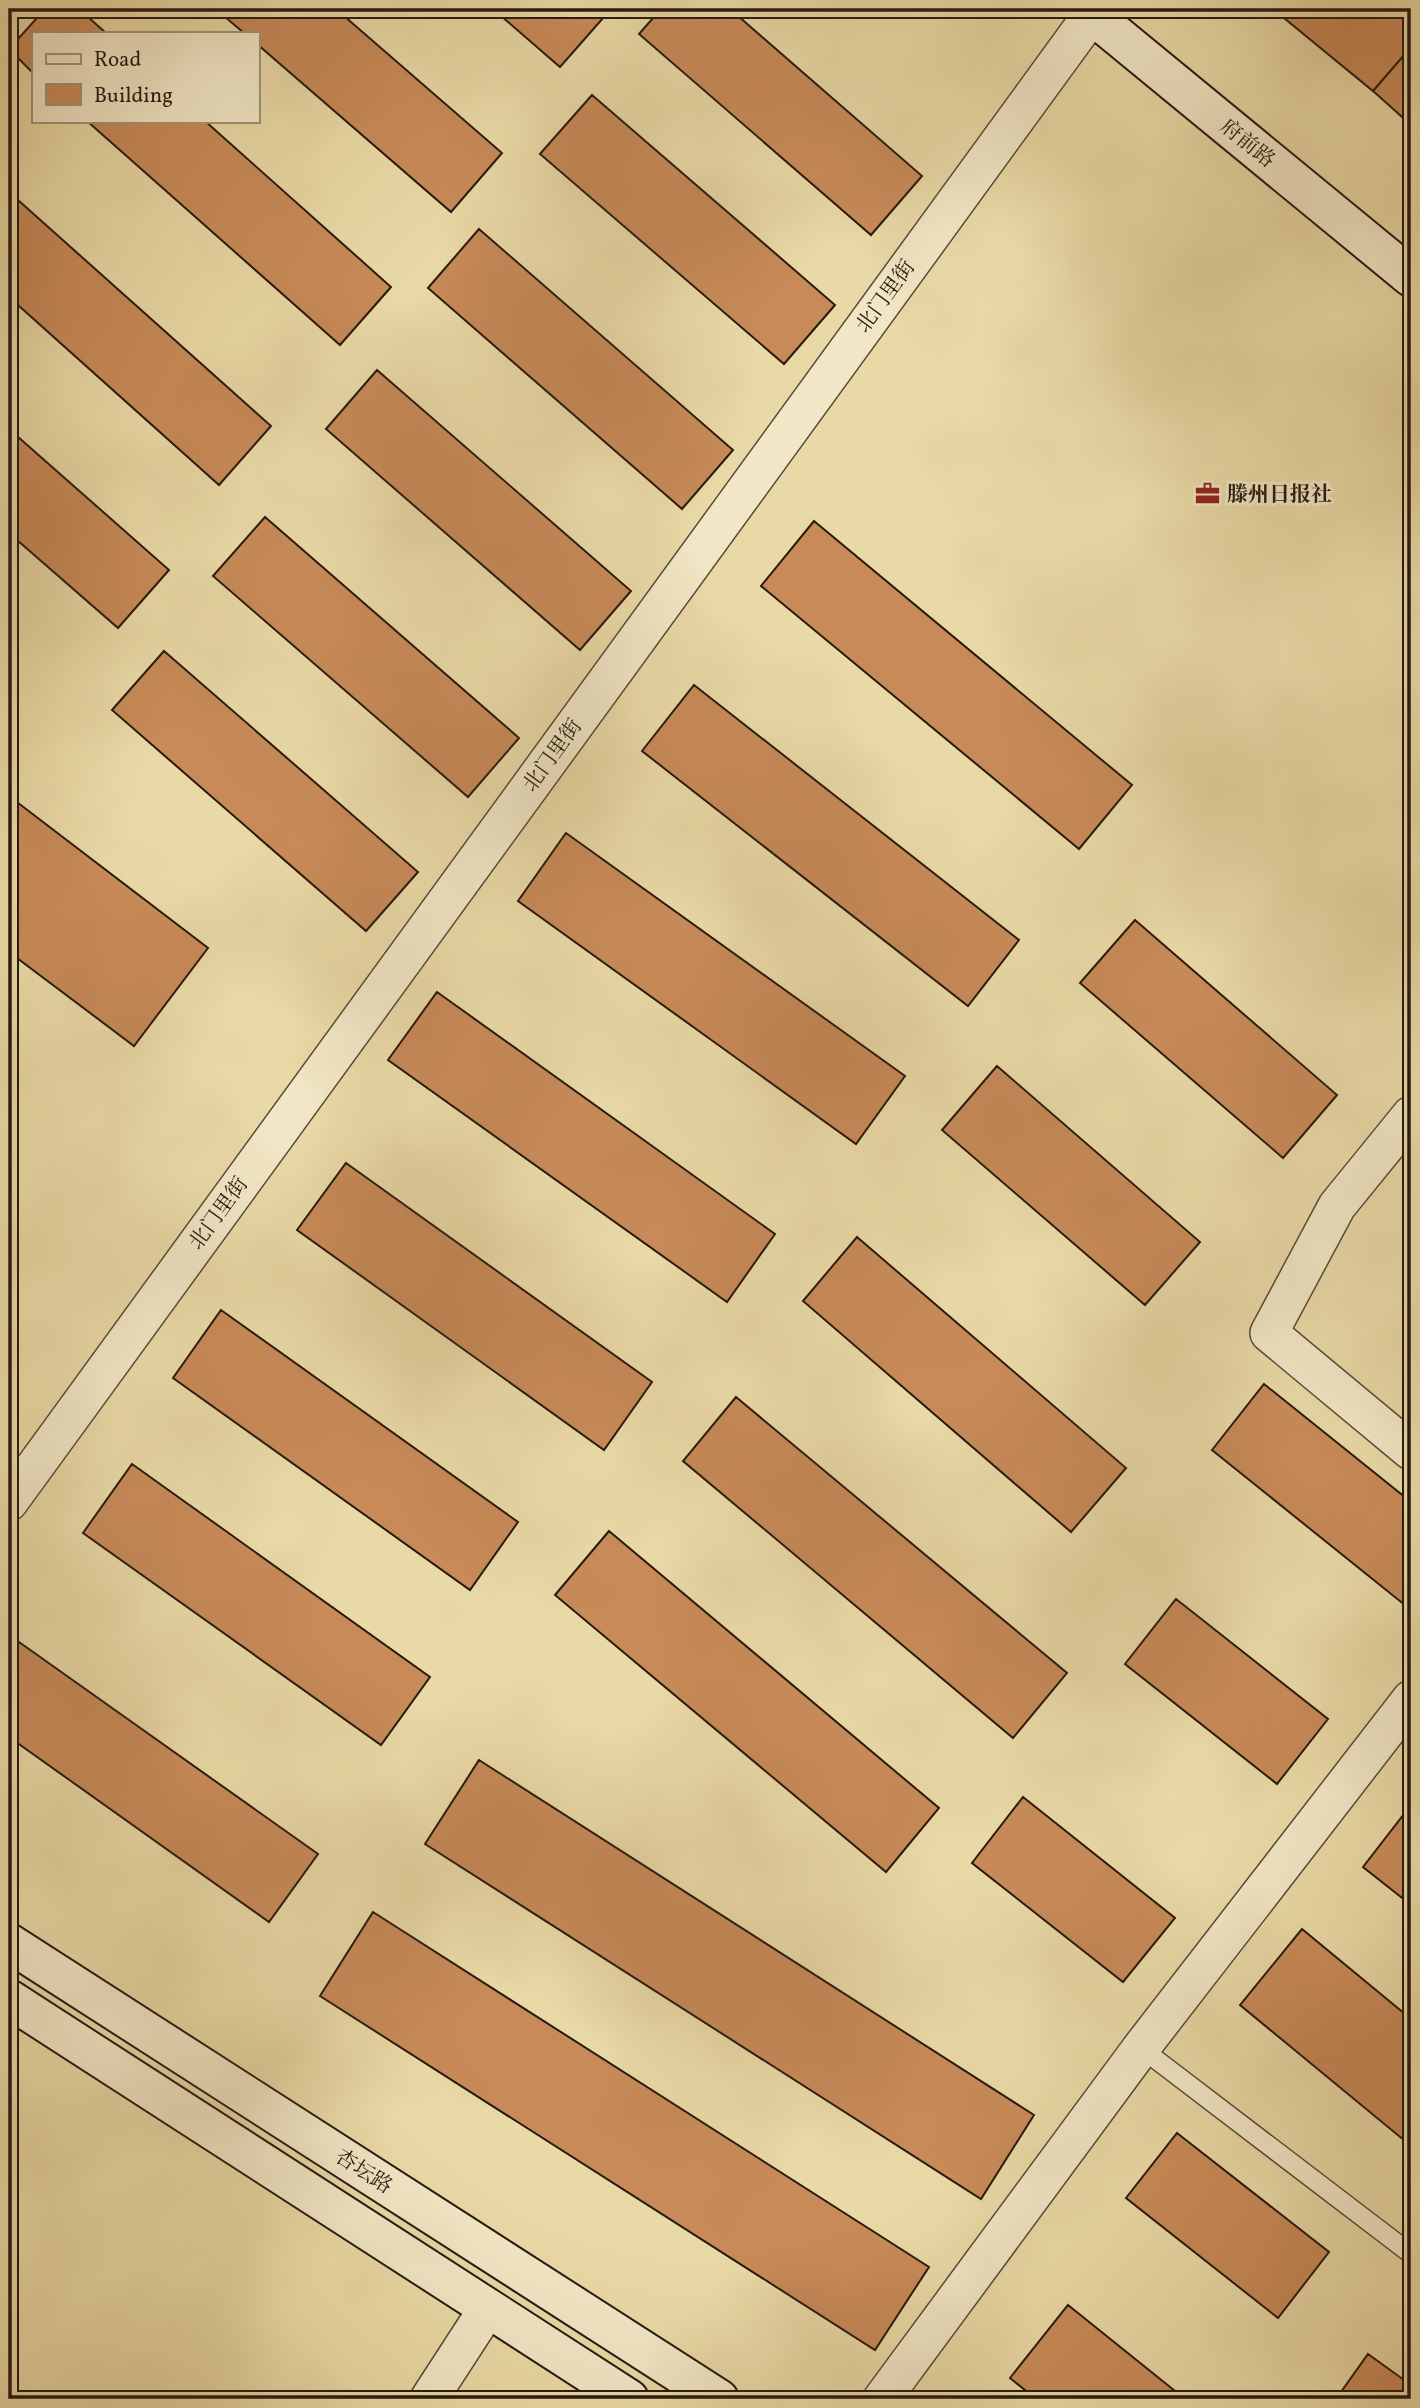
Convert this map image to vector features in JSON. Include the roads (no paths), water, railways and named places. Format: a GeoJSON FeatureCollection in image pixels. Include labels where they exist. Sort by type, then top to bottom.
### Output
{"type":"FeatureCollection","features":[{"type":"Feature","properties":{"kind":"main road","name":"府前路"},"geometry":{"type":"LineString","coordinates":[[1091,11],[1411,277]]}},
{"type":"Feature","properties":{"kind":"main road","name":"杏坛路"},"geometry":{"type":"LineString","coordinates":[[9,1943],[719,2399]]}},
{"type":"Feature","properties":{"kind":"main road"},"geometry":{"type":"LineString","coordinates":[[9,1999],[629,2399]]}},
{"type":"Feature","properties":{"kind":"street","name":"北门里街"},"geometry":{"type":"LineString","coordinates":[[9,1502],[1091,11]]}},
{"type":"Feature","properties":{"kind":"street"},"geometry":{"type":"LineString","coordinates":[[1411,1115],[1337,1206],[1269,1333],[1411,1451]]}},
{"type":"Feature","properties":{"kind":"street"},"geometry":{"type":"LineString","coordinates":[[882,2399],[1141,2048],[1411,1699]]}},
{"type":"Feature","properties":{"kind":"street"},"geometry":{"type":"LineString","coordinates":[[429,2399],[488,2308]]}},
{"type":"Feature","properties":{"kind":"lane"},"geometry":{"type":"LineString","coordinates":[[1141,2048],[1411,2254]]}},
{"type":"Feature","properties":{"kind":"place","name":"滕州日报社"},"geometry":{"type":"Point","coordinates":[1207,494]}}]}
